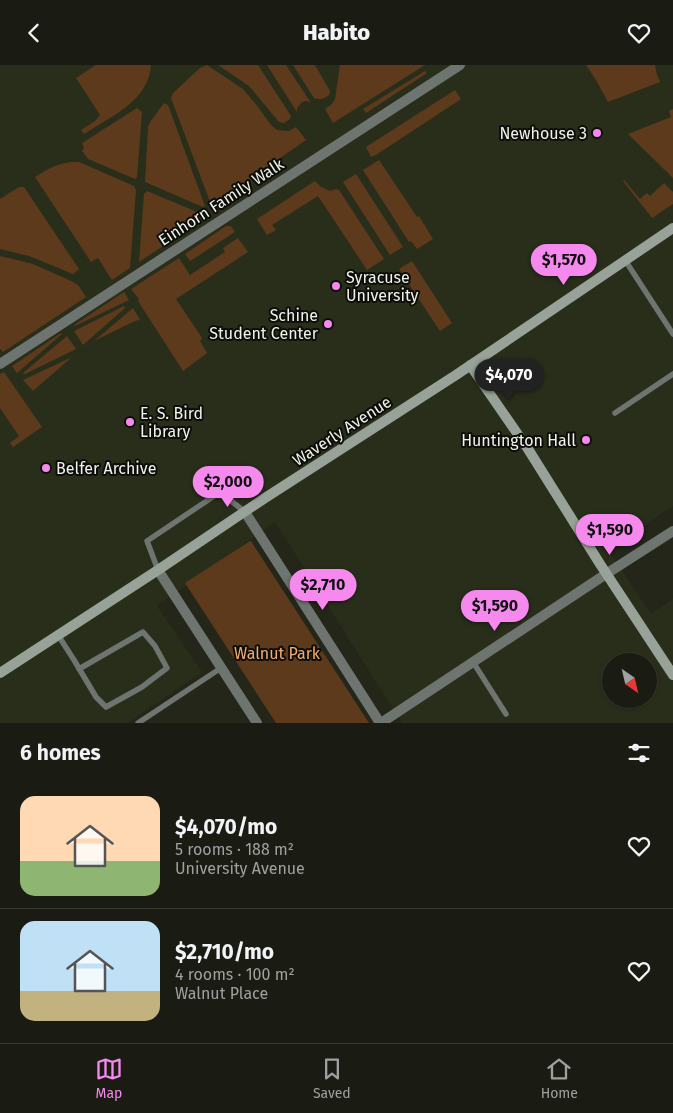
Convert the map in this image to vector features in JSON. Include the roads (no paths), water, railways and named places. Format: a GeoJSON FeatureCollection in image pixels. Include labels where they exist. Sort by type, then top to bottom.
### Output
{"type":"FeatureCollection","features":[{"type":"Feature","properties":{"kind":"street","name":"Einhorn Family Walk"},"geometry":{"type":"LineString","coordinates":[[0,364],[460,65]]}},
{"type":"Feature","properties":{"kind":"street","name":"Waverly Avenue"},"geometry":{"type":"LineString","coordinates":[[0,673],[264,498],[456,375],[673,227]]}},
{"type":"Feature","properties":{"kind":"street"},"geometry":{"type":"LineString","coordinates":[[470,365],[528,449],[606,574],[673,675]]}},
{"type":"Feature","properties":{"kind":"street"},"geometry":{"type":"LineString","coordinates":[[245,512],[381,723],[673,531]]}},
{"type":"Feature","properties":{"kind":"street"},"geometry":{"type":"LineString","coordinates":[[158,570],[257,723]]}},
{"type":"Feature","properties":{"kind":"lane"},"geometry":{"type":"LineString","coordinates":[[624,259],[673,334]]}},
{"type":"Feature","properties":{"kind":"lane"},"geometry":{"type":"LineString","coordinates":[[615,413],[673,374]]}},
{"type":"Feature","properties":{"kind":"lane"},"geometry":{"type":"LineString","coordinates":[[158,570],[148,541],[220,492],[245,512]]}},
{"type":"Feature","properties":{"kind":"lane"},"geometry":{"type":"LineString","coordinates":[[58,635],[96,697],[106,707],[142,687],[167,667],[155,646],[142,633],[79,669]]}},
{"type":"Feature","properties":{"kind":"lane"},"geometry":{"type":"LineString","coordinates":[[473,662],[506,714]]}},
{"type":"Feature","properties":{"kind":"lane"},"geometry":{"type":"LineString","coordinates":[[138,723],[222,668]]}},
{"type":"Feature","properties":{"kind":"place","name":"Newhouse 3"},"geometry":{"type":"Point","coordinates":[597,133]}},
{"type":"Feature","properties":{"kind":"place","name":"Syracuse University"},"geometry":{"type":"Point","coordinates":[336,286]}},
{"type":"Feature","properties":{"kind":"place","name":"Schine Student Center"},"geometry":{"type":"Point","coordinates":[328,324]}},
{"type":"Feature","properties":{"kind":"place","name":"E. S. Bird Library"},"geometry":{"type":"Point","coordinates":[130,422]}},
{"type":"Feature","properties":{"kind":"place","name":"Huntington Hall"},"geometry":{"type":"Point","coordinates":[586,440]}},
{"type":"Feature","properties":{"kind":"place","name":"Belfer Archive"},"geometry":{"type":"Point","coordinates":[46,468]}},
{"type":"Feature","properties":{"kind":"park label","name":"Walnut Park"},"geometry":{"type":"Point","coordinates":[277,653]}}]}
